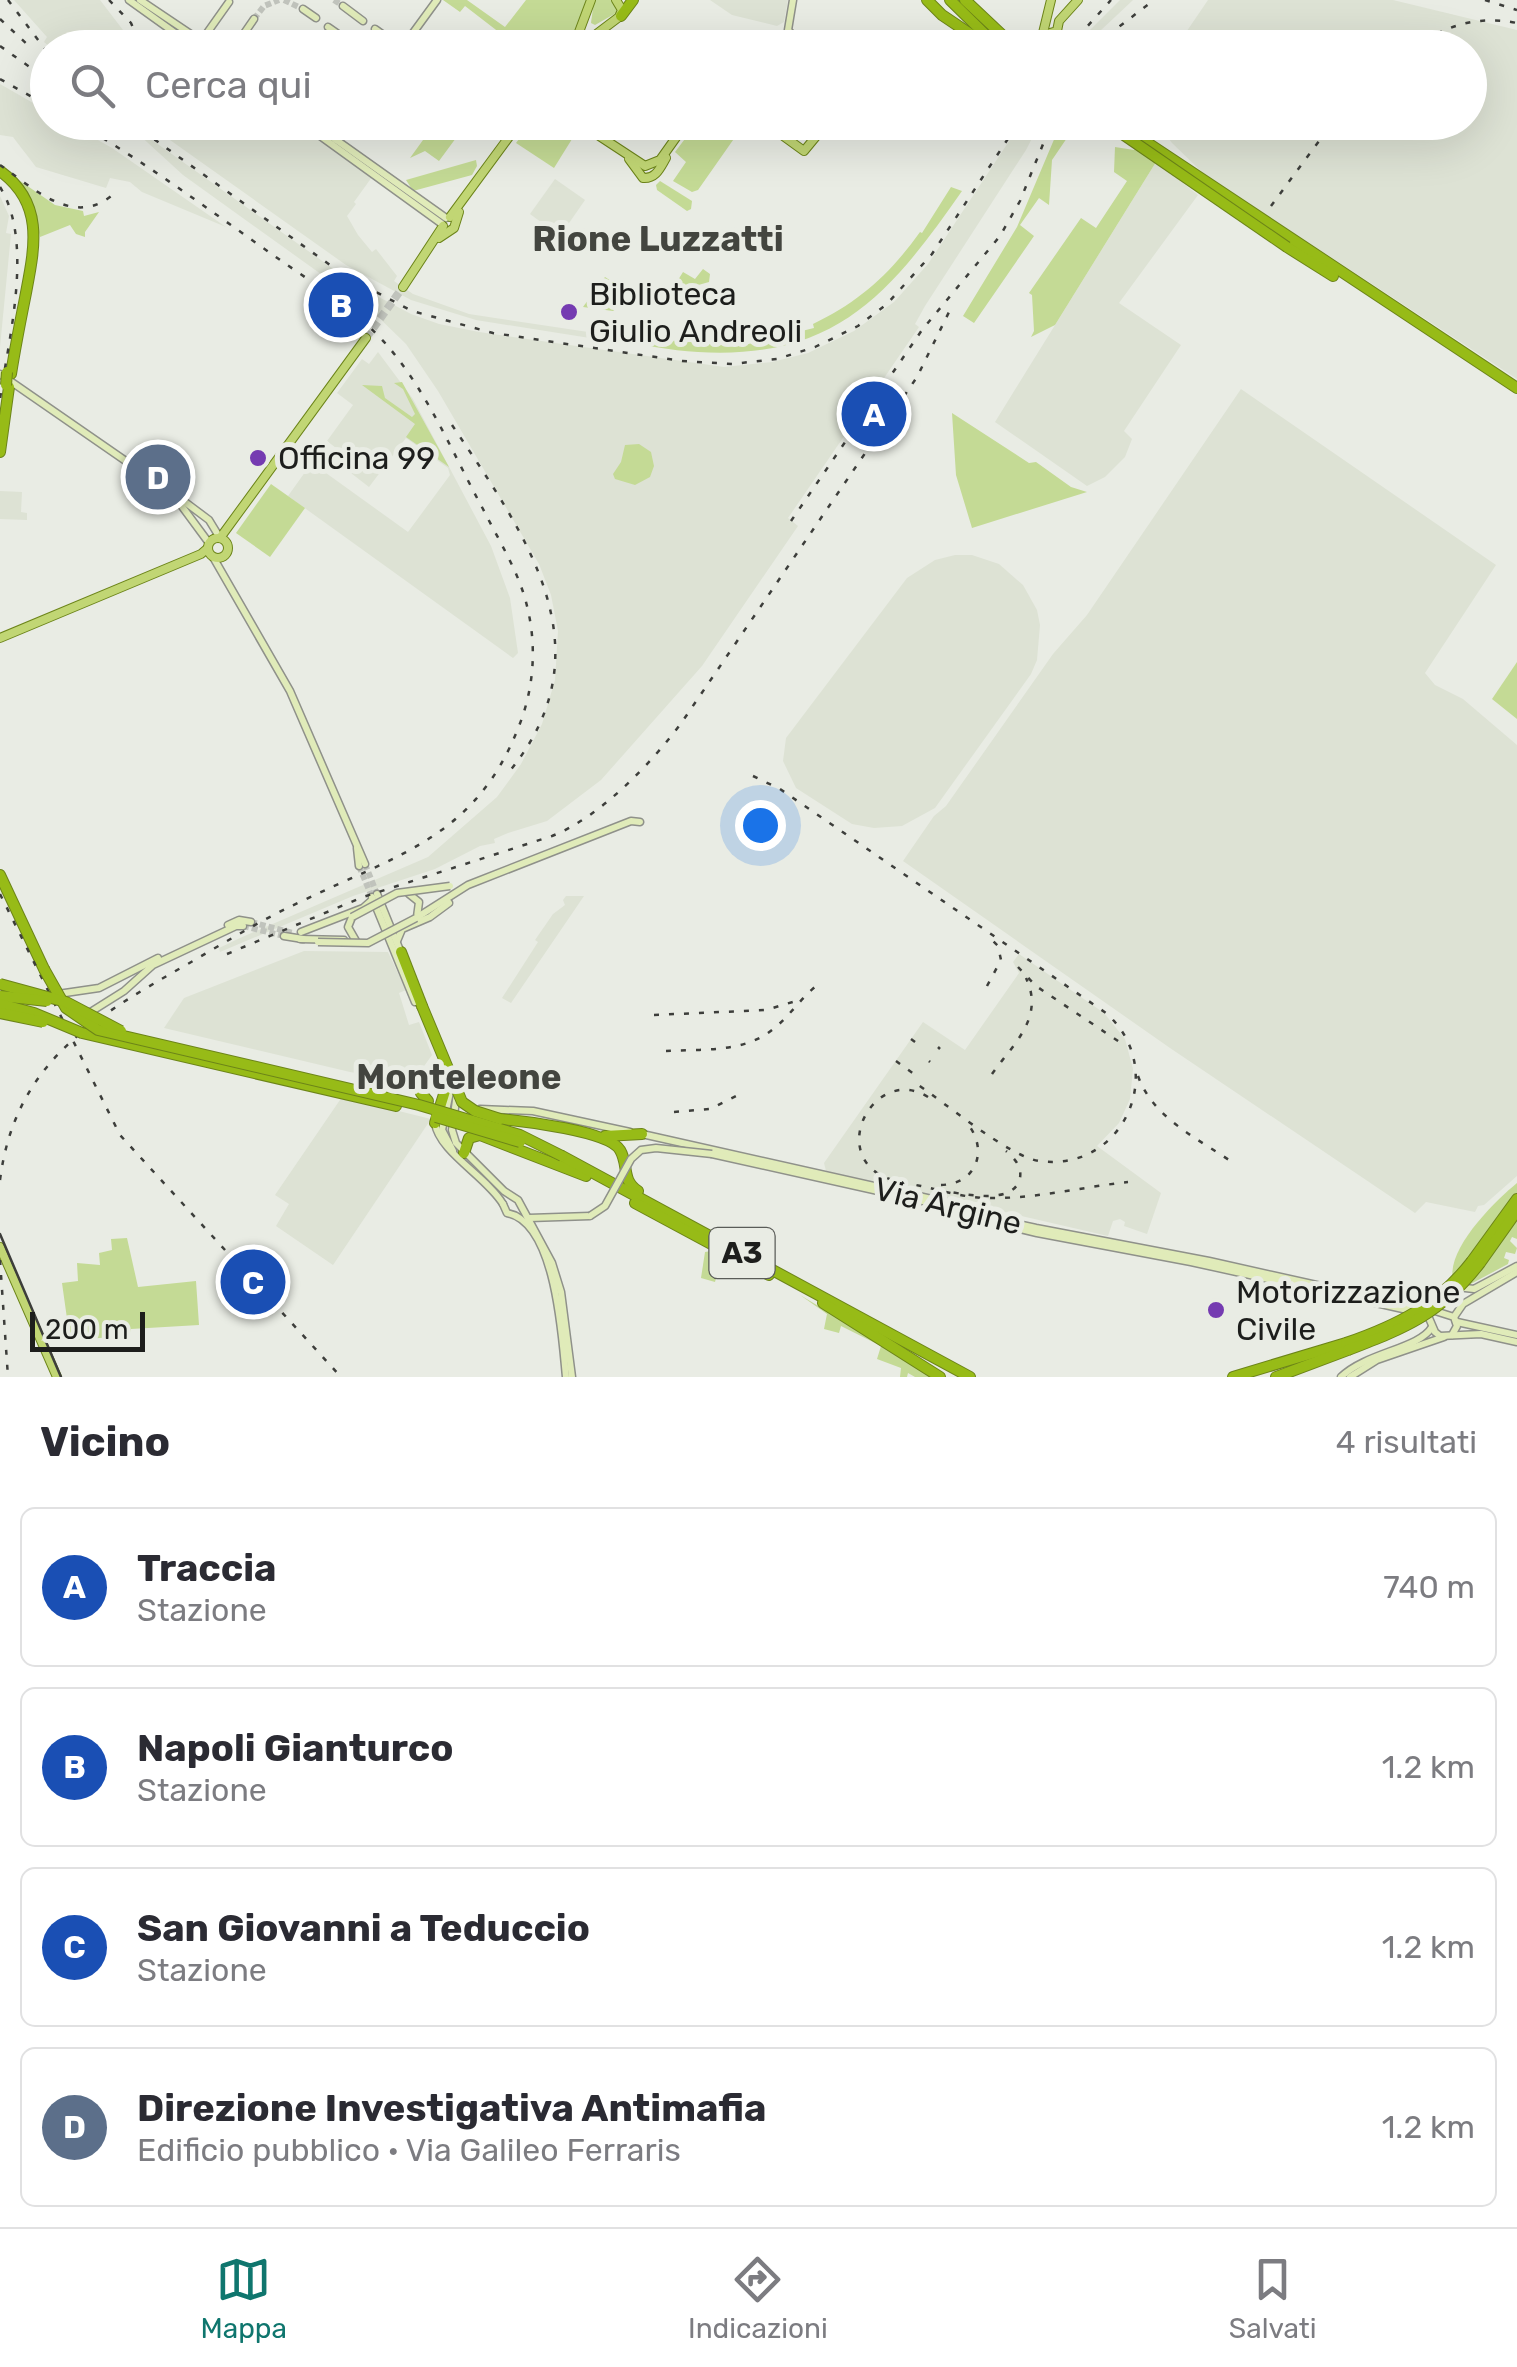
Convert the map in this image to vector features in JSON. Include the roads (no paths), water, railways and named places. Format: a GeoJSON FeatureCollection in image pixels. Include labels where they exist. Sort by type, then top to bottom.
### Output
{"type":"FeatureCollection","features":[{"type":"Feature","properties":{"kind":"highway"},"geometry":{"type":"LineString","coordinates":[[621,16],[633,0]]}},
{"type":"Feature","properties":{"kind":"highway"},"geometry":{"type":"LineString","coordinates":[[950,0],[981,30]]}},
{"type":"Feature","properties":{"kind":"highway"},"geometry":{"type":"LineString","coordinates":[[961,0],[990,30]]}},
{"type":"Feature","properties":{"kind":"highway"},"geometry":{"type":"LineString","coordinates":[[961,0],[995,30]]}},
{"type":"Feature","properties":{"kind":"highway"},"geometry":{"type":"LineString","coordinates":[[933,2],[968,30]]}},
{"type":"Feature","properties":{"kind":"highway"},"geometry":{"type":"LineString","coordinates":[[1131,140],[1252,223],[1517,392]]}},
{"type":"Feature","properties":{"kind":"highway"},"geometry":{"type":"LineString","coordinates":[[1143,140],[1517,392]]}},
{"type":"Feature","properties":{"kind":"highway"},"geometry":{"type":"LineString","coordinates":[[1159,155],[1168,171],[1235,217],[1252,223]]}},
{"type":"Feature","properties":{"kind":"highway"},"geometry":{"type":"LineString","coordinates":[[0,174],[24,196],[35,229],[34,254],[6,378],[0,426]]}},
{"type":"Feature","properties":{"kind":"highway"},"geometry":{"type":"LineString","coordinates":[[0,452],[6,378]]}},
{"type":"Feature","properties":{"kind":"highway","name":"A3"},"geometry":{"type":"LineString","coordinates":[[0,875],[41,968]]}},
{"type":"Feature","properties":{"kind":"highway","name":"A3"},"geometry":{"type":"LineString","coordinates":[[0,886],[66,1008],[98,1030],[493,1126],[534,1141],[586,1176],[960,1377]]}},
{"type":"Feature","properties":{"kind":"highway"},"geometry":{"type":"LineString","coordinates":[[399,947],[462,1102],[500,1119]]}},
{"type":"Feature","properties":{"kind":"highway","name":"A3"},"geometry":{"type":"LineString","coordinates":[[0,991],[77,1008],[132,1035],[285,1077]]}},
{"type":"Feature","properties":{"kind":"highway","name":"A3"},"geometry":{"type":"LineString","coordinates":[[0,1008],[34,1013],[82,1033],[285,1077]]}},
{"type":"Feature","properties":{"kind":"highway"},"geometry":{"type":"LineString","coordinates":[[435,1123],[450,1094],[443,1082],[434,1077],[420,1087],[428,1101],[500,1119],[584,1134],[642,1134]]}},
{"type":"Feature","properties":{"kind":"highway"},"geometry":{"type":"LineString","coordinates":[[584,1134],[618,1147],[632,1188],[698,1229]]}},
{"type":"Feature","properties":{"kind":"highway"},"geometry":{"type":"LineString","coordinates":[[459,1152],[469,1138],[480,1135],[586,1176]]}},
{"type":"Feature","properties":{"kind":"highway","name":"A3"},"geometry":{"type":"LineString","coordinates":[[562,1159],[974,1377]]}},
{"type":"Feature","properties":{"kind":"highway"},"geometry":{"type":"LineString","coordinates":[[1476,1262],[1517,1199]]}},
{"type":"Feature","properties":{"kind":"highway"},"geometry":{"type":"LineString","coordinates":[[1262,1377],[1421,1320],[1445,1303],[1517,1211]]}},
{"type":"Feature","properties":{"kind":"highway"},"geometry":{"type":"LineString","coordinates":[[823,1304],[940,1377]]}},
{"type":"Feature","properties":{"kind":"highway"},"geometry":{"type":"LineString","coordinates":[[1233,1377],[1322,1356]]}},
{"type":"Feature","properties":{"kind":"highway"},"geometry":{"type":"LineString","coordinates":[[1276,1377],[1322,1356]]}},
{"type":"Feature","properties":{"kind":"highway"},"geometry":{"type":"LineString","coordinates":[[1290,1377],[1322,1356]]}},
{"type":"Feature","properties":{"kind":"main road"},"geometry":{"type":"LineString","coordinates":[[582,30],[591,0]]}},
{"type":"Feature","properties":{"kind":"main road"},"geometry":{"type":"LineString","coordinates":[[601,30],[621,16],[616,0]]}},
{"type":"Feature","properties":{"kind":"main road"},"geometry":{"type":"LineString","coordinates":[[1054,30],[1078,0]]}},
{"type":"Feature","properties":{"kind":"main road"},"geometry":{"type":"LineString","coordinates":[[1050,4],[1053,13],[1061,18]]}},
{"type":"Feature","properties":{"kind":"main road"},"geometry":{"type":"LineString","coordinates":[[1047,30],[1044,23],[1050,4]]}},
{"type":"Feature","properties":{"kind":"main road"},"geometry":{"type":"LineString","coordinates":[[1048,18],[1061,18]]}},
{"type":"Feature","properties":{"kind":"main road"},"geometry":{"type":"LineString","coordinates":[[586,20],[592,28],[606,26]]}},
{"type":"Feature","properties":{"kind":"main road"},"geometry":{"type":"LineString","coordinates":[[403,287],[507,140]]}},
{"type":"Feature","properties":{"kind":"main road"},"geometry":{"type":"LineString","coordinates":[[603,140],[645,166],[660,160],[675,140]]}},
{"type":"Feature","properties":{"kind":"main road"},"geometry":{"type":"LineString","coordinates":[[626,156],[643,178],[656,173],[677,140]]}},
{"type":"Feature","properties":{"kind":"main road"},"geometry":{"type":"LineString","coordinates":[[788,140],[804,152],[814,140]]}},
{"type":"Feature","properties":{"kind":"main road"},"geometry":{"type":"LineString","coordinates":[[0,638],[210,552],[224,541],[232,524],[366,338]]}},
{"type":"Feature","properties":{"kind":"main road"},"geometry":{"type":"LineString","coordinates":[[210,552],[228,553],[224,541]]}},
{"type":"Feature","properties":{"kind":"main road"},"geometry":{"type":"LineString","coordinates":[[2,1250],[56,1377]]}},
{"type":"Feature","properties":{"kind":"street"},"geometry":{"type":"LineString","coordinates":[[129,0],[178,30]]}},
{"type":"Feature","properties":{"kind":"street"},"geometry":{"type":"LineString","coordinates":[[140,0],[181,30]]}},
{"type":"Feature","properties":{"kind":"street"},"geometry":{"type":"LineString","coordinates":[[410,30],[437,0]]}},
{"type":"Feature","properties":{"kind":"street"},"geometry":{"type":"LineString","coordinates":[[790,30],[793,0]]}},
{"type":"Feature","properties":{"kind":"street"},"geometry":{"type":"LineString","coordinates":[[208,30],[229,2]]}},
{"type":"Feature","properties":{"kind":"street"},"geometry":{"type":"LineString","coordinates":[[343,6],[363,21]]}},
{"type":"Feature","properties":{"kind":"street"},"geometry":{"type":"LineString","coordinates":[[303,9],[316,18]]}},
{"type":"Feature","properties":{"kind":"street"},"geometry":{"type":"LineString","coordinates":[[246,30],[254,19]]}},
{"type":"Feature","properties":{"kind":"street"},"geometry":{"type":"LineString","coordinates":[[328,27],[332,30]]}},
{"type":"Feature","properties":{"kind":"street"},"geometry":{"type":"LineString","coordinates":[[329,140],[447,223]]}},
{"type":"Feature","properties":{"kind":"street"},"geometry":{"type":"LineString","coordinates":[[331,140],[334,143]]}},
{"type":"Feature","properties":{"kind":"street"},"geometry":{"type":"LineString","coordinates":[[6,378],[205,517],[224,527],[240,514]]}},
{"type":"Feature","properties":{"kind":"street"},"geometry":{"type":"LineString","coordinates":[[174,496],[195,525],[290,690],[356,842],[362,865]]}},
{"type":"Feature","properties":{"kind":"street"},"geometry":{"type":"LineString","coordinates":[[195,525],[192,516],[205,517],[224,541]]}},
{"type":"Feature","properties":{"kind":"street"},"geometry":{"type":"LineString","coordinates":[[375,896],[389,900],[453,889],[631,821],[640,822]]}},
{"type":"Feature","properties":{"kind":"street"},"geometry":{"type":"LineString","coordinates":[[284,936],[352,917],[397,892],[467,884]]}},
{"type":"Feature","properties":{"kind":"street"},"geometry":{"type":"LineString","coordinates":[[298,934],[318,942],[368,943],[416,918],[467,884]]}},
{"type":"Feature","properties":{"kind":"street"},"geometry":{"type":"LineString","coordinates":[[399,947],[404,927],[440,911],[467,884]]}},
{"type":"Feature","properties":{"kind":"street"},"geometry":{"type":"LineString","coordinates":[[375,896],[453,1070],[452,1130],[459,1152]]}},
{"type":"Feature","properties":{"kind":"street"},"geometry":{"type":"LineString","coordinates":[[298,934],[363,908],[375,896]]}},
{"type":"Feature","properties":{"kind":"street"},"geometry":{"type":"LineString","coordinates":[[375,896],[388,937],[448,1080],[449,1098],[442,1130],[492,1188],[505,1211],[514,1214],[532,1232],[553,1281],[569,1377]]}},
{"type":"Feature","properties":{"kind":"street"},"geometry":{"type":"LineString","coordinates":[[412,896],[420,907],[416,918]]}},
{"type":"Feature","properties":{"kind":"street"},"geometry":{"type":"LineString","coordinates":[[352,917],[349,933],[356,941]]}},
{"type":"Feature","properties":{"kind":"street"},"geometry":{"type":"LineString","coordinates":[[233,923],[247,924],[153,965],[93,1012],[0,991],[75,994],[99,988],[233,923]]}},
{"type":"Feature","properties":{"kind":"street"},"geometry":{"type":"LineString","coordinates":[[298,934],[356,941],[380,934],[388,937]]}},
{"type":"Feature","properties":{"kind":"street"},"geometry":{"type":"LineString","coordinates":[[0,1008],[46,1004]]}},
{"type":"Feature","properties":{"kind":"street","name":"Via Argine"},"geometry":{"type":"LineString","coordinates":[[450,1094],[472,1108],[534,1112],[642,1134],[1036,1228],[1444,1312]]}},
{"type":"Feature","properties":{"kind":"street"},"geometry":{"type":"LineString","coordinates":[[435,1123],[440,1142],[459,1152],[520,1205],[546,1248],[562,1292],[569,1377]]}},
{"type":"Feature","properties":{"kind":"street","name":"Via Argine"},"geometry":{"type":"LineString","coordinates":[[514,1214],[547,1219],[590,1216],[607,1204],[631,1160],[642,1150],[712,1154],[911,1197],[1032,1232],[1403,1309],[1421,1314],[1432,1325]]}},
{"type":"Feature","properties":{"kind":"street"},"geometry":{"type":"LineString","coordinates":[[503,1204],[512,1198]]}},
{"type":"Feature","properties":{"kind":"street"},"geometry":{"type":"LineString","coordinates":[[514,1214],[520,1205]]}},
{"type":"Feature","properties":{"kind":"street"},"geometry":{"type":"LineString","coordinates":[[1449,1301],[1455,1306],[1462,1304],[1517,1269]]}},
{"type":"Feature","properties":{"kind":"street"},"geometry":{"type":"LineString","coordinates":[[1341,1377],[1364,1360],[1421,1340],[1436,1316],[1444,1312],[1451,1290],[1474,1289],[1517,1269]]}},
{"type":"Feature","properties":{"kind":"street"},"geometry":{"type":"LineString","coordinates":[[1448,1336],[1466,1298],[1464,1290]]}},
{"type":"Feature","properties":{"kind":"street"},"geometry":{"type":"LineString","coordinates":[[1444,1312],[1464,1326],[1517,1338]]}},
{"type":"Feature","properties":{"kind":"street"},"geometry":{"type":"LineString","coordinates":[[1432,1325],[1435,1332],[1448,1336]]}},
{"type":"Feature","properties":{"kind":"street"},"geometry":{"type":"LineString","coordinates":[[1350,1377],[1377,1360],[1448,1336],[1517,1338]]}},
{"type":"Feature","properties":{"kind":"tunnel"},"geometry":{"type":"LineString","coordinates":[[254,19],[264,6],[279,0]]}},
{"type":"Feature","properties":{"kind":"tunnel"},"geometry":{"type":"LineString","coordinates":[[284,0],[303,9]]}},
{"type":"Feature","properties":{"kind":"tunnel"},"geometry":{"type":"LineString","coordinates":[[334,0],[343,6]]}},
{"type":"Feature","properties":{"kind":"tunnel"},"geometry":{"type":"LineString","coordinates":[[366,338],[403,287]]}},
{"type":"Feature","properties":{"kind":"tunnel"},"geometry":{"type":"LineString","coordinates":[[365,864],[377,894]]}},
{"type":"Feature","properties":{"kind":"tunnel"},"geometry":{"type":"LineString","coordinates":[[359,866],[372,897]]}},
{"type":"Feature","properties":{"kind":"tunnel"},"geometry":{"type":"LineString","coordinates":[[251,922],[293,933]]}},
{"type":"Feature","properties":{"kind":"tunnel"},"geometry":{"type":"LineString","coordinates":[[243,926],[284,936]]}},
{"type":"Feature","properties":{"kind":"tram line"},"geometry":{"type":"LineString","coordinates":[[0,1234],[61,1377]]}},
{"type":"Feature","properties":{"kind":"railway"},"geometry":{"type":"LineString","coordinates":[[8,0],[31,30]]}},
{"type":"Feature","properties":{"kind":"railway"},"geometry":{"type":"LineString","coordinates":[[109,0],[134,30]]}},
{"type":"Feature","properties":{"kind":"railway"},"geometry":{"type":"LineString","coordinates":[[1084,30],[1111,0]]}},
{"type":"Feature","properties":{"kind":"railway"},"geometry":{"type":"LineString","coordinates":[[1116,30],[1154,0]]}},
{"type":"Feature","properties":{"kind":"railway"},"geometry":{"type":"LineString","coordinates":[[1485,0],[1517,10]]}},
{"type":"Feature","properties":{"kind":"railway"},"geometry":{"type":"LineString","coordinates":[[0,19],[29,46]]}},
{"type":"Feature","properties":{"kind":"railway"},"geometry":{"type":"LineString","coordinates":[[1447,30],[1488,20],[1517,23]]}},
{"type":"Feature","properties":{"kind":"railway"},"geometry":{"type":"LineString","coordinates":[[0,46],[30,67]]}},
{"type":"Feature","properties":{"kind":"railway"},"geometry":{"type":"LineString","coordinates":[[0,79],[30,96]]}},
{"type":"Feature","properties":{"kind":"railway"},"geometry":{"type":"LineString","coordinates":[[0,1180],[8,1139],[22,1104],[64,1048],[90,1025],[243,932],[400,855],[456,819],[501,764],[524,712],[532,667],[530,621],[514,569],[430,407],[391,350],[365,323],[320,288],[104,140]]}},
{"type":"Feature","properties":{"kind":"railway"},"geometry":{"type":"LineString","coordinates":[[155,140],[344,275],[412,311],[493,333],[682,361],[732,364],[777,359],[815,347],[858,326],[887,304],[932,254],[1007,140]]}},
{"type":"Feature","properties":{"kind":"railway"},"geometry":{"type":"LineString","coordinates":[[791,521],[922,330],[1000,236],[1020,201],[1045,140]]}},
{"type":"Feature","properties":{"kind":"railway"},"geometry":{"type":"LineString","coordinates":[[1271,206],[1320,140]]}},
{"type":"Feature","properties":{"kind":"railway"},"geometry":{"type":"LineString","coordinates":[[0,165],[42,195],[72,207],[103,202],[118,190]]}},
{"type":"Feature","properties":{"kind":"railway"},"geometry":{"type":"LineString","coordinates":[[0,187],[16,234],[17,262],[13,319],[0,399]]}},
{"type":"Feature","properties":{"kind":"railway"},"geometry":{"type":"LineString","coordinates":[[227,954],[363,897],[552,836],[588,816],[623,788],[682,722],[917,377],[952,306]]}},
{"type":"Feature","properties":{"kind":"railway"},"geometry":{"type":"LineString","coordinates":[[452,425],[529,550],[546,593],[555,637],[553,681],[539,726],[509,772]]}},
{"type":"Feature","properties":{"kind":"railway"},"geometry":{"type":"LineString","coordinates":[[753,776],[780,789],[1106,1013],[1125,1036],[1134,1062],[1135,1088],[1128,1113],[1114,1134],[1094,1151],[1069,1160],[1039,1161],[976,1127],[914,1082]]}},
{"type":"Feature","properties":{"kind":"railway"},"geometry":{"type":"LineString","coordinates":[[0,894],[120,1135],[341,1377]]}},
{"type":"Feature","properties":{"kind":"railway"},"geometry":{"type":"LineString","coordinates":[[987,935],[998,946],[1001,960],[987,986]]}},
{"type":"Feature","properties":{"kind":"railway"},"geometry":{"type":"LineString","coordinates":[[1018,967],[1036,986],[1121,1043]]}},
{"type":"Feature","properties":{"kind":"railway"},"geometry":{"type":"LineString","coordinates":[[992,1074],[1029,1018],[1031,992],[1026,978]]}},
{"type":"Feature","properties":{"kind":"railway"},"geometry":{"type":"LineString","coordinates":[[666,1051],[748,1043],[778,1025],[816,986]]}},
{"type":"Feature","properties":{"kind":"railway"},"geometry":{"type":"LineString","coordinates":[[654,1015],[766,1010],[796,1001]]}},
{"type":"Feature","properties":{"kind":"railway"},"geometry":{"type":"LineString","coordinates":[[911,1039],[922,1047]]}},
{"type":"Feature","properties":{"kind":"railway"},"geometry":{"type":"LineString","coordinates":[[896,1061],[918,1077]]}},
{"type":"Feature","properties":{"kind":"railway"},"geometry":{"type":"LineString","coordinates":[[1138,1076],[1165,1115],[1232,1162]]}},
{"type":"Feature","properties":{"kind":"railway"},"geometry":{"type":"LineString","coordinates":[[928,1097],[910,1090],[893,1092],[867,1112],[859,1144],[865,1160],[877,1173],[904,1183],[989,1198],[1128,1182]]}},
{"type":"Feature","properties":{"kind":"railway"},"geometry":{"type":"LineString","coordinates":[[674,1112],[710,1109],[744,1092]]}},
{"type":"Feature","properties":{"kind":"railway"},"geometry":{"type":"LineString","coordinates":[[941,1185],[964,1178],[976,1163],[977,1143],[966,1122]]}},
{"type":"Feature","properties":{"kind":"railway"},"geometry":{"type":"LineString","coordinates":[[939,1190],[985,1196],[1008,1193],[1016,1187],[1020,1174],[1017,1163],[1006,1151]]}},
{"type":"Feature","properties":{"kind":"railway"},"geometry":{"type":"LineString","coordinates":[[0,1260],[8,1377]]}},
{"type":"Feature","properties":{"kind":"place","name":"Napoli Gianturco"},"geometry":{"type":"Point","coordinates":[341,305]}},
{"type":"Feature","properties":{"kind":"place","name":"Biblioteca Giulio Andreoli"},"geometry":{"type":"Point","coordinates":[569,312]}},
{"type":"Feature","properties":{"kind":"place","name":"Traccia"},"geometry":{"type":"Point","coordinates":[874,414]}},
{"type":"Feature","properties":{"kind":"place","name":"Officina 99"},"geometry":{"type":"Point","coordinates":[258,458]}},
{"type":"Feature","properties":{"kind":"place","name":"Direzione Investigativa Antimafia"},"geometry":{"type":"Point","coordinates":[158,477]}},
{"type":"Feature","properties":{"kind":"place","name":"San Giovanni a Teduccio"},"geometry":{"type":"Point","coordinates":[253,1282]}},
{"type":"Feature","properties":{"kind":"place","name":"Motorizzazione Civile"},"geometry":{"type":"Point","coordinates":[1216,1310]}},
{"type":"Feature","properties":{"kind":"district","name":"Rione Luzzatti"},"geometry":{"type":"Point","coordinates":[658,239]}},
{"type":"Feature","properties":{"kind":"district","name":"Monteleone"},"geometry":{"type":"Point","coordinates":[459,1077]}}]}
